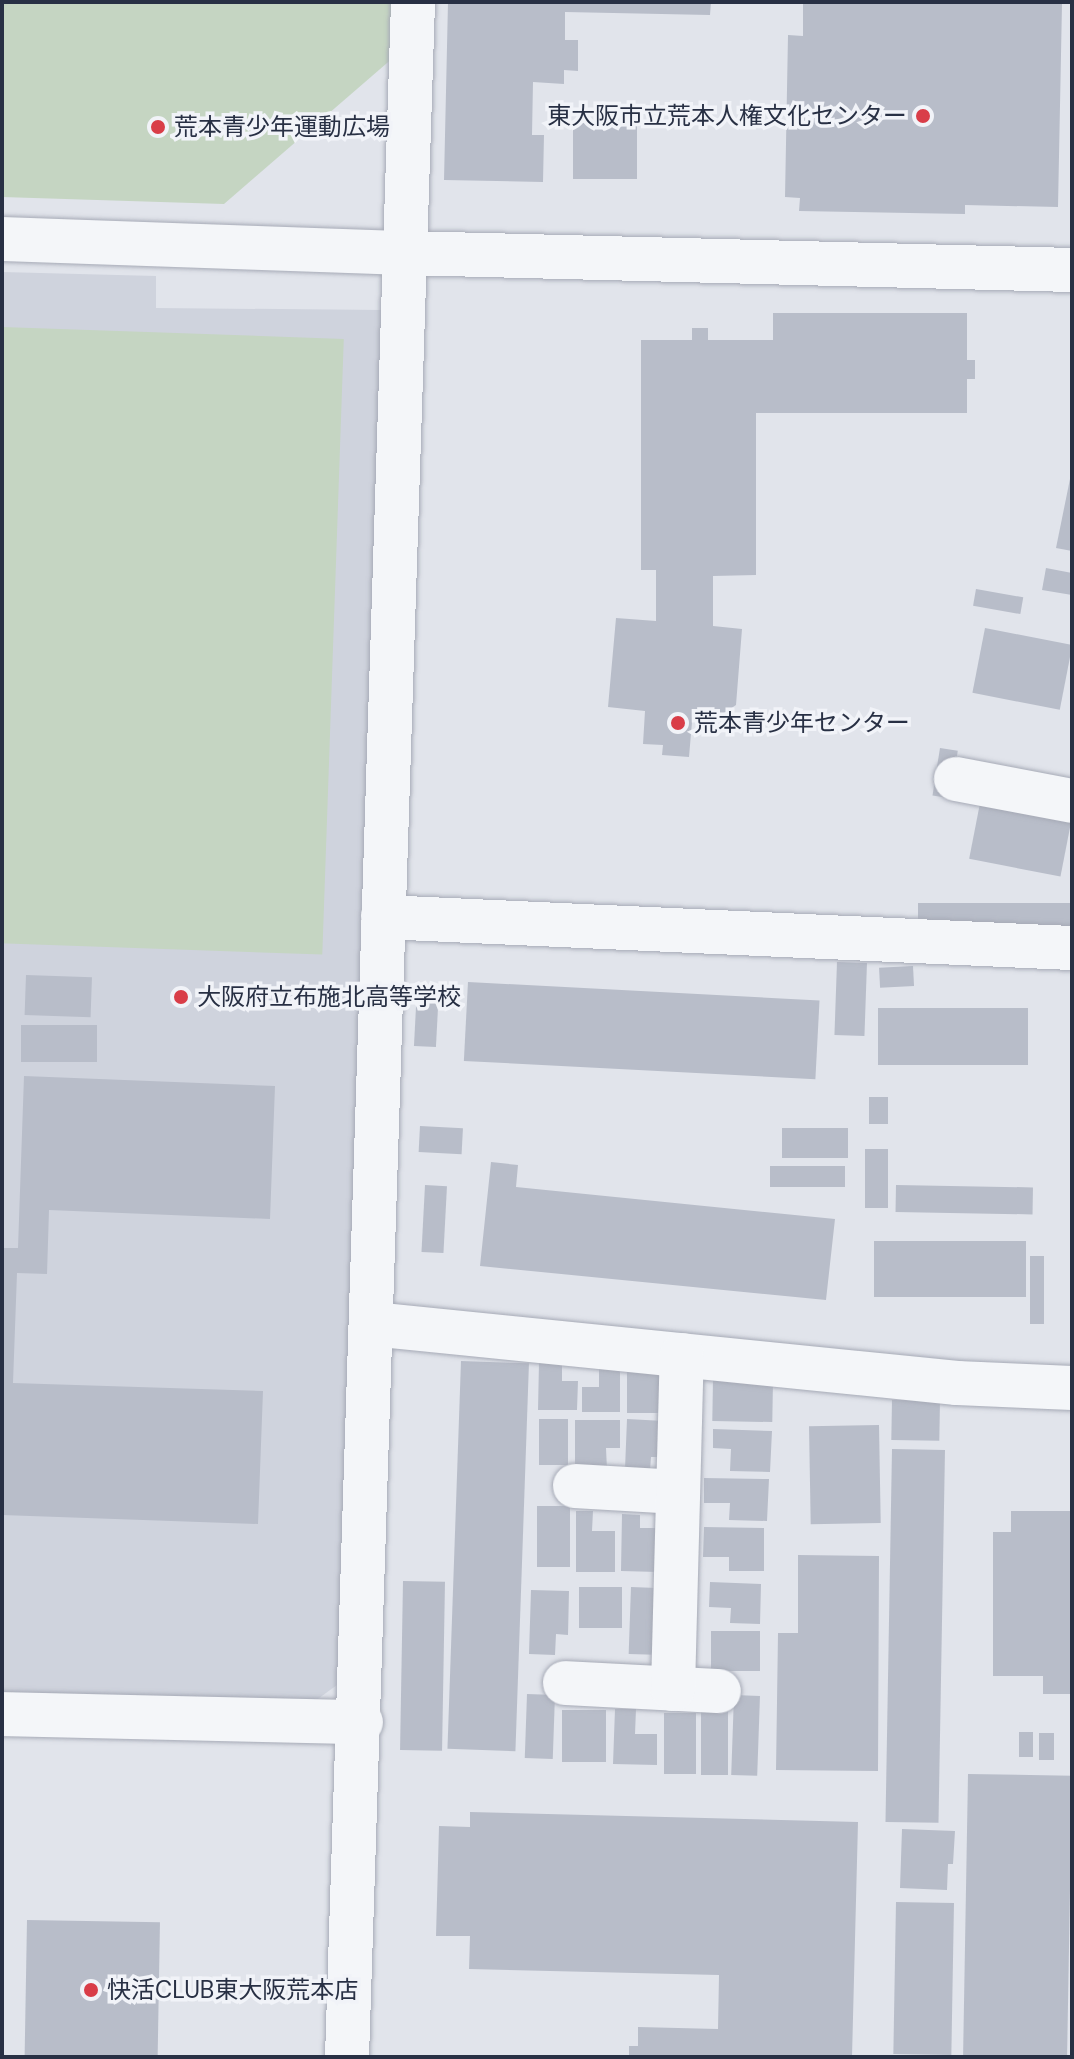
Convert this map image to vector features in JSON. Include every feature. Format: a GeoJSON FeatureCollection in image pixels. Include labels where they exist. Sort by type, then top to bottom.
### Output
{"type":"FeatureCollection","features":[{"type":"Feature","properties":{"kind":"street"},"geometry":{"type":"LineString","coordinates":[[347,2057],[361,1722],[413,2]]}},
{"type":"Feature","properties":{"kind":"street"},"geometry":{"type":"LineString","coordinates":[[2,239],[1072,270]]}},
{"type":"Feature","properties":{"kind":"street"},"geometry":{"type":"LineString","coordinates":[[956,779],[1072,801]]}},
{"type":"Feature","properties":{"kind":"street"},"geometry":{"type":"LineString","coordinates":[[383,917],[1072,948]]}},
{"type":"Feature","properties":{"kind":"street"},"geometry":{"type":"LineString","coordinates":[[372,1324],[957,1383],[1072,1388]]}},
{"type":"Feature","properties":{"kind":"street"},"geometry":{"type":"LineString","coordinates":[[673,1689],[682,1355]]}},
{"type":"Feature","properties":{"kind":"street"},"geometry":{"type":"LineString","coordinates":[[575,1486],[678,1492]]}},
{"type":"Feature","properties":{"kind":"street"},"geometry":{"type":"LineString","coordinates":[[565,1683],[719,1691]]}},
{"type":"Feature","properties":{"kind":"street"},"geometry":{"type":"LineString","coordinates":[[2,1714],[361,1722]]}},
{"type":"Feature","properties":{"kind":"shaded area","name":"大阪府立布施北高等学校"},"geometry":{"type":"Polygon","coordinates":[[[2,272],[156,276],[156,308],[383,310],[337,1685],[315,1701],[2,1696],[2,272]]]}},
{"type":"Feature","properties":{"kind":"green space","name":"荒本青少年運動広場"},"geometry":{"type":"Polygon","coordinates":[[[2,2],[396,2],[394,57],[224,204],[2,197],[2,2]]]}},
{"type":"Feature","properties":{"kind":"green space"},"geometry":{"type":"Polygon","coordinates":[[[2,327],[344,339],[322,955],[2,943],[2,327]]]}},
{"type":"Feature","properties":{"kind":"building"},"geometry":{"type":"Polygon","coordinates":[[[448,2],[711,2],[710,15],[565,12],[565,40],[578,40],[578,71],[564,70],[564,84],[533,82],[532,135],[544,135],[543,182],[444,180],[448,2]]]}},
{"type":"Feature","properties":{"kind":"building","name":"東大阪市立荒本人権文化センター"},"geometry":{"type":"Polygon","coordinates":[[[803,2],[1062,4],[1058,207],[965,205],[965,214],[799,211],[800,198],[785,197],[788,35],[803,36],[803,2]]]}},
{"type":"Feature","properties":{"kind":"building"},"geometry":{"type":"Polygon","coordinates":[[[573,123],[637,123],[637,179],[573,179],[573,123]]]}},
{"type":"Feature","properties":{"kind":"building"},"geometry":{"type":"Polygon","coordinates":[[[773,313],[967,313],[967,360],[975,360],[975,379],[967,379],[967,413],[756,413],[756,575],[713,576],[713,626],[742,629],[736,705],[709,723],[692,722],[689,757],[662,755],[663,745],[643,744],[645,711],[608,707],[616,618],[656,621],[656,570],[641,570],[641,340],[692,340],[692,328],[708,328],[708,340],[773,340],[773,313]]]}},
{"type":"Feature","properties":{"kind":"building"},"geometry":{"type":"Polygon","coordinates":[[[1072,474],[1072,551],[1056,548],[1072,474]]]}},
{"type":"Feature","properties":{"kind":"building"},"geometry":{"type":"Polygon","coordinates":[[[1046,568],[1072,573],[1072,595],[1042,590],[1046,568]]]}},
{"type":"Feature","properties":{"kind":"building"},"geometry":{"type":"Polygon","coordinates":[[[976,589],[1023,597],[1020,614],[973,606],[976,589]]]}},
{"type":"Feature","properties":{"kind":"building"},"geometry":{"type":"Polygon","coordinates":[[[985,628],[1072,645],[1060,710],[972,693],[985,628]]]}},
{"type":"Feature","properties":{"kind":"building"},"geometry":{"type":"Polygon","coordinates":[[[940,748],[958,751],[950,798],[932,795],[940,748]]]}},
{"type":"Feature","properties":{"kind":"building"},"geometry":{"type":"Polygon","coordinates":[[[981,798],[1072,816],[1060,877],[969,859],[981,798]]]}},
{"type":"Feature","properties":{"kind":"building"},"geometry":{"type":"Polygon","coordinates":[[[918,903],[1072,903],[1072,927],[918,927],[918,903]]]}},
{"type":"Feature","properties":{"kind":"building"},"geometry":{"type":"Polygon","coordinates":[[[837,962],[867,963],[864,1036],[834,1035],[837,962]]]}},
{"type":"Feature","properties":{"kind":"building"},"geometry":{"type":"Polygon","coordinates":[[[913,966],[914,986],[880,988],[879,968],[913,966]]]}},
{"type":"Feature","properties":{"kind":"building"},"geometry":{"type":"Polygon","coordinates":[[[26,975],[92,977],[91,1017],[25,1015],[26,975]]]}},
{"type":"Feature","properties":{"kind":"building"},"geometry":{"type":"Polygon","coordinates":[[[468,982],[820,1000],[815,1079],[464,1061],[468,982]]]}},
{"type":"Feature","properties":{"kind":"building"},"geometry":{"type":"Polygon","coordinates":[[[417,988],[439,989],[436,1047],[414,1046],[417,988]]]}},
{"type":"Feature","properties":{"kind":"building"},"geometry":{"type":"Polygon","coordinates":[[[878,1008],[1028,1008],[1028,1065],[878,1065],[878,1008]]]}},
{"type":"Feature","properties":{"kind":"building"},"geometry":{"type":"Polygon","coordinates":[[[21,1025],[97,1025],[97,1062],[21,1062],[21,1025]]]}},
{"type":"Feature","properties":{"kind":"building"},"geometry":{"type":"Polygon","coordinates":[[[24,1076],[275,1086],[270,1219],[49,1210],[47,1274],[17,1273],[13,1383],[263,1391],[258,1524],[2,1515],[2,1248],[18,1248],[24,1076]]]}},
{"type":"Feature","properties":{"kind":"building"},"geometry":{"type":"Polygon","coordinates":[[[869,1097],[888,1097],[888,1124],[869,1124],[869,1097]]]}},
{"type":"Feature","properties":{"kind":"building"},"geometry":{"type":"Polygon","coordinates":[[[420,1126],[463,1128],[462,1154],[419,1152],[420,1126]]]}},
{"type":"Feature","properties":{"kind":"building"},"geometry":{"type":"Polygon","coordinates":[[[782,1128],[848,1128],[848,1158],[782,1158],[782,1128]]]}},
{"type":"Feature","properties":{"kind":"building"},"geometry":{"type":"Polygon","coordinates":[[[865,1149],[888,1149],[888,1208],[865,1208],[865,1149]]]}},
{"type":"Feature","properties":{"kind":"building"},"geometry":{"type":"Polygon","coordinates":[[[491,1162],[518,1165],[516,1187],[835,1219],[826,1300],[480,1266],[491,1162]]]}},
{"type":"Feature","properties":{"kind":"building"},"geometry":{"type":"Polygon","coordinates":[[[770,1166],[845,1166],[845,1187],[770,1187],[770,1166]]]}},
{"type":"Feature","properties":{"kind":"building"},"geometry":{"type":"Polygon","coordinates":[[[425,1185],[447,1186],[443,1253],[421,1252],[425,1185]]]}},
{"type":"Feature","properties":{"kind":"building"},"geometry":{"type":"Polygon","coordinates":[[[896,1185],[1033,1187],[1033,1214],[896,1212],[896,1185]]]}},
{"type":"Feature","properties":{"kind":"building"},"geometry":{"type":"Polygon","coordinates":[[[874,1241],[1026,1241],[1026,1297],[874,1297],[874,1241]]]}},
{"type":"Feature","properties":{"kind":"building"},"geometry":{"type":"Polygon","coordinates":[[[1030,1256],[1044,1256],[1044,1324],[1030,1324],[1030,1256]]]}},
{"type":"Feature","properties":{"kind":"building"},"geometry":{"type":"Polygon","coordinates":[[[461,1361],[529,1363],[515,1751],[447,1749],[461,1361]]]}},
{"type":"Feature","properties":{"kind":"building"},"geometry":{"type":"Polygon","coordinates":[[[539,1362],[562,1363],[562,1381],[578,1381],[577,1410],[538,1410],[539,1362]]]}},
{"type":"Feature","properties":{"kind":"building"},"geometry":{"type":"Polygon","coordinates":[[[599,1367],[620,1367],[620,1412],[582,1412],[582,1387],[599,1387],[599,1367]]]}},
{"type":"Feature","properties":{"kind":"building"},"geometry":{"type":"Polygon","coordinates":[[[627,1372],[661,1372],[661,1413],[627,1413],[627,1372]]]}},
{"type":"Feature","properties":{"kind":"building"},"geometry":{"type":"Polygon","coordinates":[[[713,1380],[773,1381],[772,1422],[712,1421],[713,1380]]]}},
{"type":"Feature","properties":{"kind":"building"},"geometry":{"type":"Polygon","coordinates":[[[892,1400],[940,1401],[939,1441],[891,1440],[892,1400]]]}},
{"type":"Feature","properties":{"kind":"building"},"geometry":{"type":"Polygon","coordinates":[[[539,1419],[568,1419],[568,1465],[539,1465],[539,1419]]]}},
{"type":"Feature","properties":{"kind":"building"},"geometry":{"type":"Polygon","coordinates":[[[627,1419],[664,1421],[663,1457],[651,1457],[650,1470],[625,1469],[627,1419]]]}},
{"type":"Feature","properties":{"kind":"building"},"geometry":{"type":"Polygon","coordinates":[[[575,1420],[620,1420],[620,1448],[606,1448],[607,1470],[575,1470],[575,1420]]]}},
{"type":"Feature","properties":{"kind":"building"},"geometry":{"type":"Polygon","coordinates":[[[879,1425],[881,1523],[811,1524],[809,1426],[879,1425]]]}},
{"type":"Feature","properties":{"kind":"building"},"geometry":{"type":"Polygon","coordinates":[[[713,1429],[772,1431],[770,1472],[730,1471],[731,1449],[713,1448],[713,1429]]]}},
{"type":"Feature","properties":{"kind":"building"},"geometry":{"type":"Polygon","coordinates":[[[892,1449],[945,1450],[938,1823],[885,1822],[892,1449]]]}},
{"type":"Feature","properties":{"kind":"building"},"geometry":{"type":"Polygon","coordinates":[[[704,1478],[769,1479],[767,1521],[729,1520],[730,1503],[704,1503],[704,1478]]]}},
{"type":"Feature","properties":{"kind":"building"},"geometry":{"type":"Polygon","coordinates":[[[537,1506],[570,1506],[570,1567],[537,1567],[537,1506]]]}},
{"type":"Feature","properties":{"kind":"building"},"geometry":{"type":"Polygon","coordinates":[[[576,1511],[593,1511],[592,1531],[615,1531],[615,1572],[576,1572],[576,1511]]]}},
{"type":"Feature","properties":{"kind":"building"},"geometry":{"type":"Polygon","coordinates":[[[1011,1511],[1072,1511],[1072,1694],[1043,1694],[1043,1676],[993,1676],[993,1532],[1011,1532],[1011,1511]]]}},
{"type":"Feature","properties":{"kind":"building"},"geometry":{"type":"Polygon","coordinates":[[[622,1514],[640,1515],[640,1528],[659,1528],[658,1572],[621,1571],[622,1514]]]}},
{"type":"Feature","properties":{"kind":"building"},"geometry":{"type":"Polygon","coordinates":[[[704,1527],[764,1528],[764,1571],[729,1571],[729,1557],[703,1557],[704,1527]]]}},
{"type":"Feature","properties":{"kind":"building"},"geometry":{"type":"Polygon","coordinates":[[[798,1555],[879,1556],[878,1771],[776,1770],[778,1633],[798,1633],[798,1555]]]}},
{"type":"Feature","properties":{"kind":"building"},"geometry":{"type":"Polygon","coordinates":[[[403,1581],[445,1582],[442,1751],[400,1750],[403,1581]]]}},
{"type":"Feature","properties":{"kind":"building"},"geometry":{"type":"Polygon","coordinates":[[[710,1582],[761,1584],[760,1624],[730,1623],[731,1608],[709,1607],[710,1582]]]}},
{"type":"Feature","properties":{"kind":"building"},"geometry":{"type":"Polygon","coordinates":[[[579,1587],[622,1587],[622,1628],[579,1628],[579,1587]]]}},
{"type":"Feature","properties":{"kind":"building"},"geometry":{"type":"Polygon","coordinates":[[[631,1587],[657,1588],[655,1655],[629,1654],[631,1587]]]}},
{"type":"Feature","properties":{"kind":"building"},"geometry":{"type":"Polygon","coordinates":[[[531,1590],[569,1591],[568,1635],[556,1634],[555,1655],[529,1654],[531,1590]]]}},
{"type":"Feature","properties":{"kind":"building"},"geometry":{"type":"Polygon","coordinates":[[[711,1631],[760,1631],[760,1671],[711,1671],[711,1631]]]}},
{"type":"Feature","properties":{"kind":"building"},"geometry":{"type":"Polygon","coordinates":[[[527,1694],[555,1695],[553,1759],[525,1758],[527,1694]]]}},
{"type":"Feature","properties":{"kind":"building"},"geometry":{"type":"Polygon","coordinates":[[[734,1695],[760,1696],[757,1776],[731,1775],[734,1695]]]}},
{"type":"Feature","properties":{"kind":"building"},"geometry":{"type":"Polygon","coordinates":[[[615,1709],[636,1709],[635,1734],[657,1734],[657,1765],[613,1764],[615,1709]]]}},
{"type":"Feature","properties":{"kind":"building"},"geometry":{"type":"Polygon","coordinates":[[[562,1710],[606,1710],[606,1762],[562,1762],[562,1710]]]}},
{"type":"Feature","properties":{"kind":"building"},"geometry":{"type":"Polygon","coordinates":[[[701,1711],[728,1711],[728,1775],[701,1775],[701,1711]]]}},
{"type":"Feature","properties":{"kind":"building"},"geometry":{"type":"Polygon","coordinates":[[[664,1713],[696,1713],[696,1774],[664,1774],[664,1713]]]}},
{"type":"Feature","properties":{"kind":"building"},"geometry":{"type":"Polygon","coordinates":[[[1019,1732],[1033,1732],[1033,1757],[1019,1757],[1019,1732]]]}},
{"type":"Feature","properties":{"kind":"building"},"geometry":{"type":"Polygon","coordinates":[[[1039,1733],[1054,1733],[1054,1760],[1039,1760],[1039,1733]]]}},
{"type":"Feature","properties":{"kind":"building"},"geometry":{"type":"Polygon","coordinates":[[[968,1774],[1072,1776],[1067,2057],[963,2057],[968,1774]]]}},
{"type":"Feature","properties":{"kind":"building"},"geometry":{"type":"Polygon","coordinates":[[[470,1812],[858,1822],[852,2057],[629,2057],[629,2046],[638,2046],[638,2027],[718,2029],[719,1975],[469,1969],[470,1936],[436,1936],[439,1826],[470,1827],[470,1812]]]}},
{"type":"Feature","properties":{"kind":"building"},"geometry":{"type":"Polygon","coordinates":[[[902,1829],[955,1831],[953,1864],[948,1864],[947,1890],[900,1888],[902,1829]]]}},
{"type":"Feature","properties":{"kind":"building"},"geometry":{"type":"Polygon","coordinates":[[[896,1902],[954,1903],[951,2055],[893,2054],[896,1902]]]}},
{"type":"Feature","properties":{"kind":"building","name":"快活CLUB東大阪荒本店"},"geometry":{"type":"Polygon","coordinates":[[[27,1920],[160,1922],[158,2057],[25,2057],[27,1920]]]}},
{"type":"Feature","properties":{"kind":"place","name":"東大阪市立荒本人権文化センター"},"geometry":{"type":"Point","coordinates":[923,116]}},
{"type":"Feature","properties":{"kind":"place","name":"荒本青少年運動広場"},"geometry":{"type":"Point","coordinates":[158,127]}},
{"type":"Feature","properties":{"kind":"place","name":"荒本青少年センター"},"geometry":{"type":"Point","coordinates":[678,723]}},
{"type":"Feature","properties":{"kind":"place","name":"大阪府立布施北高等学校"},"geometry":{"type":"Point","coordinates":[181,997]}},
{"type":"Feature","properties":{"kind":"place","name":"快活CLUB東大阪荒本店"},"geometry":{"type":"Point","coordinates":[91,1990]}}]}
